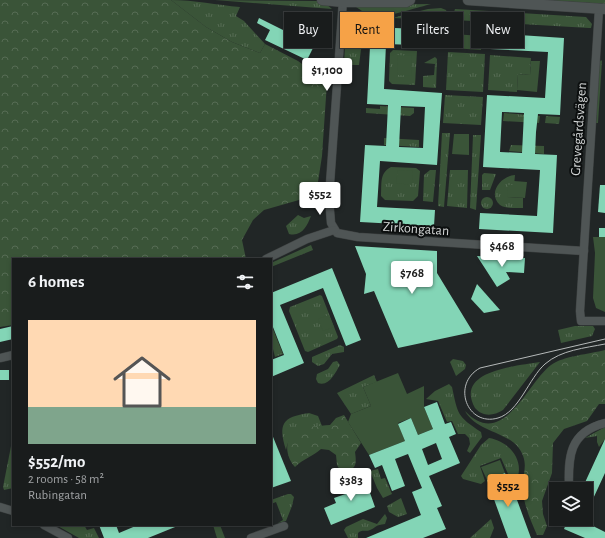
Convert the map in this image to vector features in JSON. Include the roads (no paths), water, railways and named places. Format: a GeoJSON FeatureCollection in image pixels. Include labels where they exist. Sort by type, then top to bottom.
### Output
{"type":"FeatureCollection","features":[{"type":"Feature","properties":{"kind":"street"},"geometry":{"type":"LineString","coordinates":[[322,0],[406,2],[410,0]]}},
{"type":"Feature","properties":{"kind":"street","name":"Grevegårdsvägen"},"geometry":{"type":"LineString","coordinates":[[468,0],[602,9],[584,251]]}},
{"type":"Feature","properties":{"kind":"street"},"geometry":{"type":"LineString","coordinates":[[268,258],[307,239],[334,230],[329,212],[329,198],[343,1]]}},
{"type":"Feature","properties":{"kind":"street","name":"Zirkongatan"},"geometry":{"type":"LineString","coordinates":[[334,230],[344,236],[584,251]]}},
{"type":"Feature","properties":{"kind":"street"},"geometry":{"type":"LineString","coordinates":[[584,251],[581,321],[605,321]]}},
{"type":"Feature","properties":{"kind":"street"},"geometry":{"type":"LineString","coordinates":[[0,358],[12,355]]}},
{"type":"Feature","properties":{"kind":"street"},"geometry":{"type":"LineString","coordinates":[[569,482],[569,461],[576,439],[594,426],[605,423]]}},
{"type":"Feature","properties":{"kind":"street"},"geometry":{"type":"LineString","coordinates":[[0,507],[12,511]]}},
{"type":"Feature","properties":{"kind":"street"},"geometry":{"type":"LineString","coordinates":[[46,526],[68,538]]}},
{"type":"Feature","properties":{"kind":"street"},"geometry":{"type":"LineString","coordinates":[[252,538],[284,526]]}},
{"type":"Feature","properties":{"kind":"tram line"},"geometry":{"type":"LineString","coordinates":[[605,339],[480,368],[471,375],[466,384],[466,402],[471,410],[478,416],[487,419],[498,418],[505,415],[512,409],[539,370],[551,359],[574,350],[605,344]]}}]}
